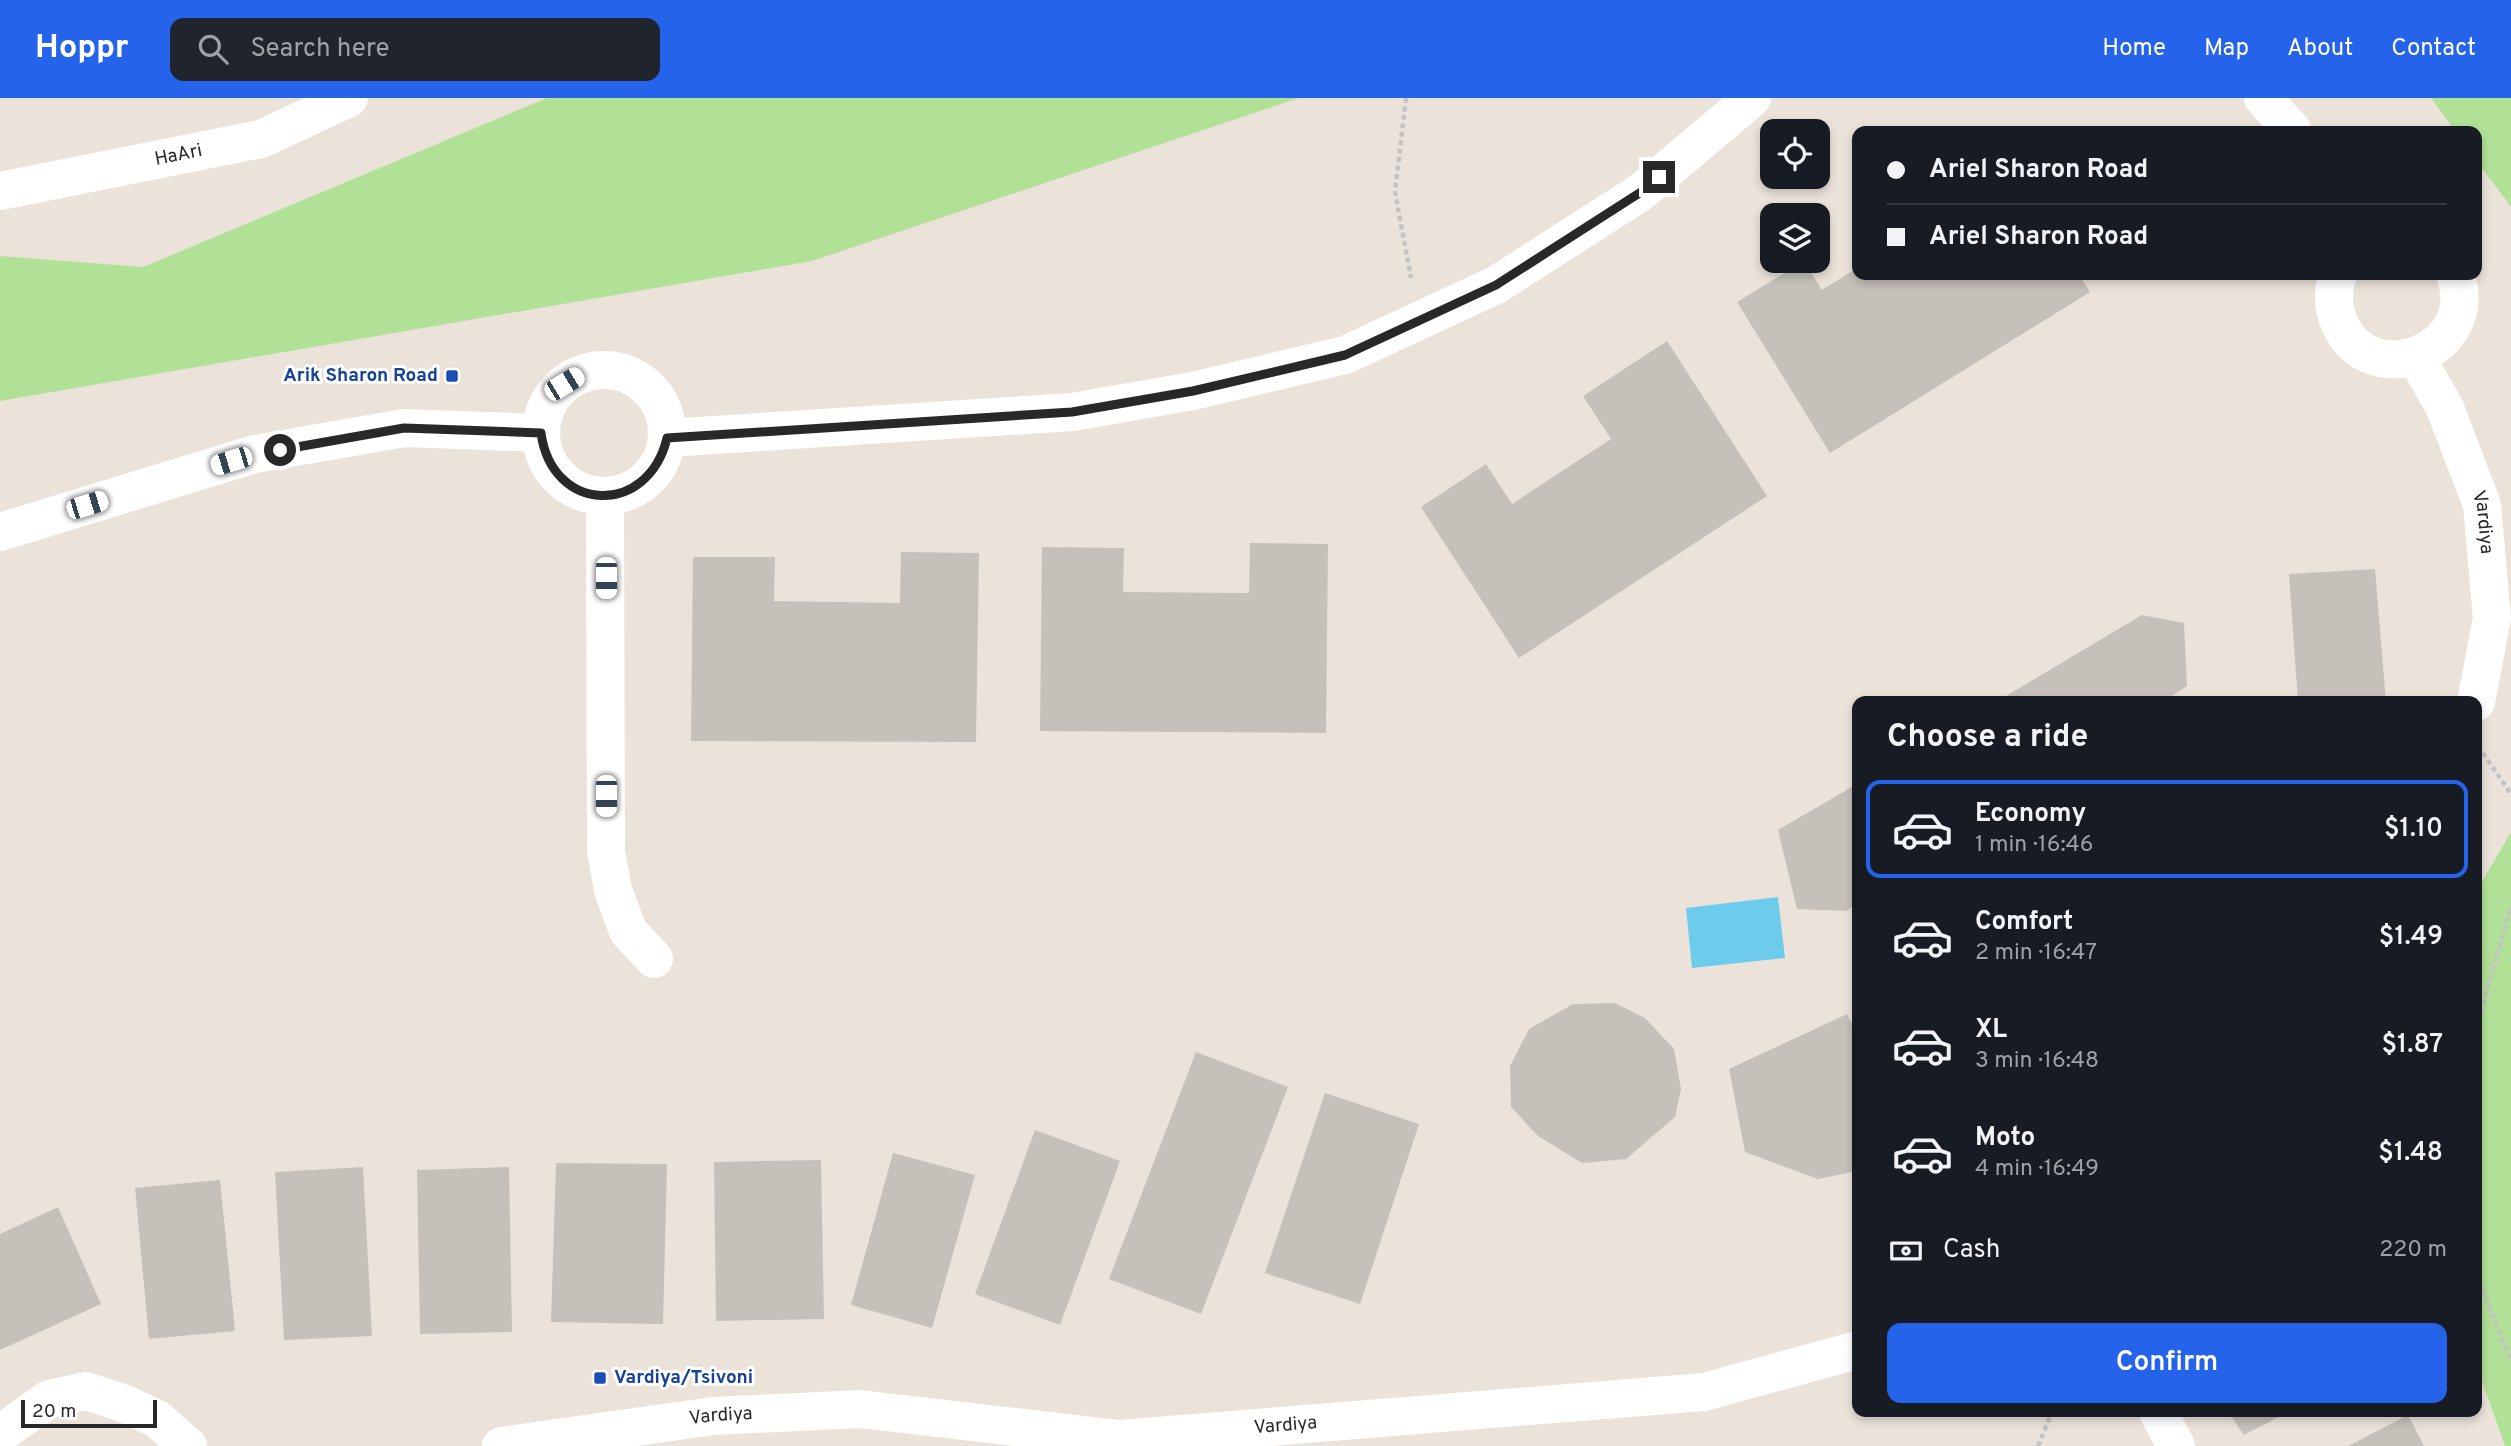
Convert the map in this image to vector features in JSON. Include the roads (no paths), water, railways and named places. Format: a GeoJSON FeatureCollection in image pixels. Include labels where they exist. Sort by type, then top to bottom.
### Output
{"type":"FeatureCollection","features":[{"type":"Feature","properties":{"kind":"street","name":"HaAri"},"geometry":{"type":"LineString","coordinates":[[0,191],[261,139],[349,98]]}},
{"type":"Feature","properties":{"kind":"street"},"geometry":{"type":"LineString","coordinates":[[667,438],[1072,412],[1193,391],[1345,355],[1496,285],[1641,192],[1752,98]]}},
{"type":"Feature","properties":{"kind":"street"},"geometry":{"type":"LineString","coordinates":[[2263,98],[2288,126]]}},
{"type":"Feature","properties":{"kind":"street"},"geometry":{"type":"LineString","coordinates":[[2337,280],[2334,298],[2342,329],[2366,352],[2381,358],[2398,359],[2416,357],[2446,336],[2455,320],[2459,302],[2457,280]]}},
{"type":"Feature","properties":{"kind":"street","name":"Vardiya"},"geometry":{"type":"LineString","coordinates":[[2416,357],[2445,408],[2482,505],[2492,618],[2477,696]]}},
{"type":"Feature","properties":{"kind":"street"},"geometry":{"type":"LineString","coordinates":[[607,371],[633,377],[649,387],[660,402],[666,419],[667,438],[663,456],[654,471],[640,484],[606,496],[581,491],[560,478],[550,466],[541,433],[544,416],[552,399],[564,384],[579,375],[607,371]]}},
{"type":"Feature","properties":{"kind":"street"},"geometry":{"type":"LineString","coordinates":[[0,532],[255,454],[404,428],[541,433]]}},
{"type":"Feature","properties":{"kind":"street"},"geometry":{"type":"LineString","coordinates":[[606,496],[606,851],[613,890],[628,931],[654,959]]}},
{"type":"Feature","properties":{"kind":"street","name":"Vardiya"},"geometry":{"type":"LineString","coordinates":[[501,1446],[713,1416],[859,1409],[1122,1442],[1704,1392],[1852,1351]]}},
{"type":"Feature","properties":{"kind":"street"},"geometry":{"type":"LineString","coordinates":[[0,1434],[49,1399],[86,1391],[123,1403],[157,1419],[188,1446]]}},
{"type":"Feature","properties":{"kind":"street"},"geometry":{"type":"LineString","coordinates":[[2161,1417],[2176,1446]]}},
{"type":"Feature","properties":{"kind":"water"},"geometry":{"type":"Polygon","coordinates":[[[1778,897],[1785,958],[1692,968],[1686,908],[1778,897]]]}},
{"type":"Feature","properties":{"kind":"place","name":"Arik Sharon Road"},"geometry":{"type":"Point","coordinates":[452,376]}},
{"type":"Feature","properties":{"kind":"place","name":"Vardiya/Tsivoni"},"geometry":{"type":"Point","coordinates":[600,1378]}}]}
